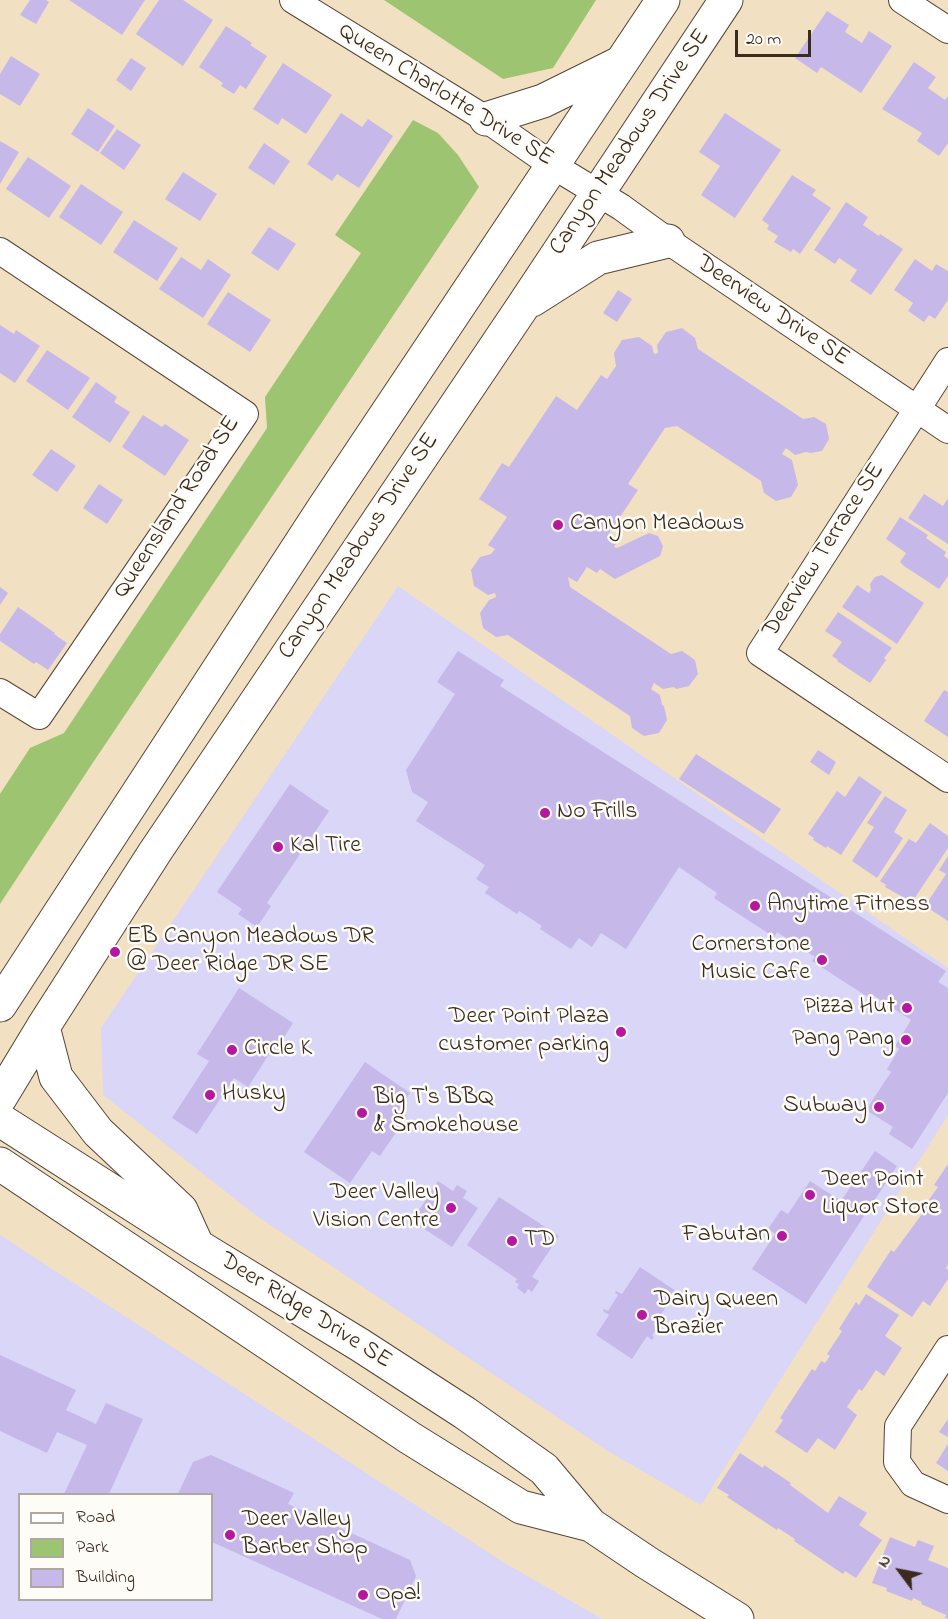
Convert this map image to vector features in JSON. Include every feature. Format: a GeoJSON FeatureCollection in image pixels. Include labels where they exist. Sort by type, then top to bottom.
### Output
{"type":"FeatureCollection","features":[{"type":"Feature","properties":{"kind":"street","name":"Queen Charlotte Drive SE"},"geometry":{"type":"LineString","coordinates":[[293,0],[486,119],[552,165],[598,192]]}},
{"type":"Feature","properties":{"kind":"street","name":"Canyon Meadows Drive SE"},"geometry":{"type":"LineString","coordinates":[[0,1005],[323,509],[663,0]]}},
{"type":"Feature","properties":{"kind":"street","name":"Canyon Meadows Drive SE"},"geometry":{"type":"LineString","coordinates":[[0,1098],[155,852],[726,0]]}},
{"type":"Feature","properties":{"kind":"street"},"geometry":{"type":"LineString","coordinates":[[902,0],[948,30]]}},
{"type":"Feature","properties":{"kind":"street"},"geometry":{"type":"LineString","coordinates":[[486,119],[543,101],[621,63]]}},
{"type":"Feature","properties":{"kind":"street","name":"Deerview Drive SE"},"geometry":{"type":"LineString","coordinates":[[598,192],[948,430]]}},
{"type":"Feature","properties":{"kind":"street"},"geometry":{"type":"LineString","coordinates":[[523,306],[598,258],[668,241]]}},
{"type":"Feature","properties":{"kind":"street","name":"Queensland Road SE"},"geometry":{"type":"LineString","coordinates":[[0,251],[245,414],[39,716],[0,692]]}},
{"type":"Feature","properties":{"kind":"street"},"geometry":{"type":"LineString","coordinates":[[916,409],[948,361]]}},
{"type":"Feature","properties":{"kind":"street","name":"Deerview Terrace SE"},"geometry":{"type":"LineString","coordinates":[[916,409],[760,653],[948,779]]}},
{"type":"Feature","properties":{"kind":"street"},"geometry":{"type":"LineString","coordinates":[[0,976],[70,897]]}},
{"type":"Feature","properties":{"kind":"street"},"geometry":{"type":"LineString","coordinates":[[43,1027],[56,1077],[98,1132],[181,1210],[196,1245]]}},
{"type":"Feature","properties":{"kind":"street","name":"Deer Ridge Drive SE"},"geometry":{"type":"LineString","coordinates":[[0,1120],[196,1245],[360,1344],[465,1413],[544,1469],[591,1525],[737,1619]]}},
{"type":"Feature","properties":{"kind":"street","name":"Deer Ridge Drive SE"},"geometry":{"type":"LineString","coordinates":[[0,1164],[390,1425],[521,1507],[591,1525]]}},
{"type":"Feature","properties":{"kind":"street"},"geometry":{"type":"LineString","coordinates":[[0,1190],[35,1187]]}},
{"type":"Feature","properties":{"kind":"street"},"geometry":{"type":"LineString","coordinates":[[948,1349],[898,1425],[897,1462],[913,1484],[948,1500]]}},
{"type":"Feature","properties":{"kind":"shaded area"},"geometry":{"type":"Polygon","coordinates":[[[398,586],[948,968],[948,1115],[701,1505],[606,1450],[254,1214],[103,1095],[101,1028],[398,586]]]}},
{"type":"Feature","properties":{"kind":"shaded area"},"geometry":{"type":"Polygon","coordinates":[[[0,1235],[503,1562],[602,1619],[0,1619],[0,1235]]]}},
{"type":"Feature","properties":{"kind":"green space"},"geometry":{"type":"Polygon","coordinates":[[[384,0],[596,0],[553,68],[503,79],[384,0]]]}},
{"type":"Feature","properties":{"kind":"green space"},"geometry":{"type":"Polygon","coordinates":[[[413,120],[438,133],[458,155],[479,187],[0,904],[0,794],[30,748],[64,733],[267,428],[265,397],[361,253],[335,235],[413,120]]]}},
{"type":"Feature","properties":{"kind":"building"},"geometry":{"type":"Polygon","coordinates":[[[30,0],[49,2],[36,24],[20,15],[30,0]]]}},
{"type":"Feature","properties":{"kind":"building"},"geometry":{"type":"Polygon","coordinates":[[[69,0],[145,0],[122,35],[69,0]]]}},
{"type":"Feature","properties":{"kind":"building"},"geometry":{"type":"Polygon","coordinates":[[[159,0],[183,0],[213,20],[183,66],[136,34],[159,0]]]}},
{"type":"Feature","properties":{"kind":"building"},"geometry":{"type":"Polygon","coordinates":[[[827,11],[849,25],[845,32],[862,43],[869,31],[892,46],[861,93],[821,67],[817,73],[795,58],[827,11]]]}},
{"type":"Feature","properties":{"kind":"building"},"geometry":{"type":"Polygon","coordinates":[[[226,26],[267,56],[246,89],[240,85],[234,94],[221,86],[223,83],[199,67],[226,26]]]}},
{"type":"Feature","properties":{"kind":"building"},"geometry":{"type":"Polygon","coordinates":[[[11,56],[40,74],[20,106],[0,94],[0,74],[11,56]]]}},
{"type":"Feature","properties":{"kind":"building"},"geometry":{"type":"Polygon","coordinates":[[[131,58],[146,68],[131,91],[116,80],[131,58]]]}},
{"type":"Feature","properties":{"kind":"building"},"geometry":{"type":"Polygon","coordinates":[[[914,62],[936,77],[928,88],[945,100],[948,96],[948,143],[939,156],[917,141],[922,133],[882,109],[914,62]]]}},
{"type":"Feature","properties":{"kind":"building"},"geometry":{"type":"Polygon","coordinates":[[[283,63],[332,95],[306,134],[282,118],[278,125],[253,109],[283,63]]]}},
{"type":"Feature","properties":{"kind":"building"},"geometry":{"type":"Polygon","coordinates":[[[88,108],[115,126],[98,152],[71,134],[88,108]]]}},
{"type":"Feature","properties":{"kind":"building"},"geometry":{"type":"Polygon","coordinates":[[[341,113],[362,127],[368,119],[393,136],[359,188],[337,174],[332,181],[307,164],[341,113]]]}},
{"type":"Feature","properties":{"kind":"building"},"geometry":{"type":"Polygon","coordinates":[[[725,113],[781,150],[735,218],[701,195],[720,166],[699,152],[725,113]]]}},
{"type":"Feature","properties":{"kind":"building"},"geometry":{"type":"Polygon","coordinates":[[[117,129],[141,145],[124,170],[100,153],[117,129]]]}},
{"type":"Feature","properties":{"kind":"building"},"geometry":{"type":"Polygon","coordinates":[[[0,141],[19,152],[0,184],[0,141]]]}},
{"type":"Feature","properties":{"kind":"building"},"geometry":{"type":"Polygon","coordinates":[[[264,143],[290,161],[274,185],[248,168],[264,143]]]}},
{"type":"Feature","properties":{"kind":"building"},"geometry":{"type":"Polygon","coordinates":[[[28,157],[71,186],[49,218],[6,189],[28,157]]]}},
{"type":"Feature","properties":{"kind":"building"},"geometry":{"type":"Polygon","coordinates":[[[183,172],[217,194],[200,221],[165,199],[183,172]]]}},
{"type":"Feature","properties":{"kind":"building"},"geometry":{"type":"Polygon","coordinates":[[[792,175],[816,190],[812,195],[831,208],[800,254],[793,249],[791,252],[774,242],[778,236],[767,229],[769,225],[762,220],[792,175]]]}},
{"type":"Feature","properties":{"kind":"building"},"geometry":{"type":"Polygon","coordinates":[[[81,184],[123,212],[101,245],[59,217],[81,184]]]}},
{"type":"Feature","properties":{"kind":"building"},"geometry":{"type":"Polygon","coordinates":[[[846,202],[868,217],[863,225],[903,249],[871,295],[850,281],[857,270],[839,258],[835,264],[814,250],[846,202]]]}},
{"type":"Feature","properties":{"kind":"building"},"geometry":{"type":"Polygon","coordinates":[[[134,220],[178,248],[157,281],[113,252],[134,220]]]}},
{"type":"Feature","properties":{"kind":"building"},"geometry":{"type":"Polygon","coordinates":[[[269,227],[296,244],[278,271],[251,253],[269,227]]]}},
{"type":"Feature","properties":{"kind":"building"},"geometry":{"type":"Polygon","coordinates":[[[181,257],[201,270],[208,259],[231,275],[203,318],[159,289],[181,257]]]}},
{"type":"Feature","properties":{"kind":"building"},"geometry":{"type":"Polygon","coordinates":[[[915,259],[932,271],[936,264],[948,271],[948,300],[935,319],[929,315],[924,322],[908,311],[913,303],[894,290],[915,259]]]}},
{"type":"Feature","properties":{"kind":"building"},"geometry":{"type":"Polygon","coordinates":[[[618,290],[632,299],[617,322],[603,313],[618,290]]]}},
{"type":"Feature","properties":{"kind":"building"},"geometry":{"type":"Polygon","coordinates":[[[228,292],[271,320],[250,352],[207,324],[228,292]]]}},
{"type":"Feature","properties":{"kind":"building"},"geometry":{"type":"Polygon","coordinates":[[[0,325],[14,334],[16,330],[40,346],[15,383],[0,373],[0,325]]]}},
{"type":"Feature","properties":{"kind":"building","name":"Canyon Meadows"},"geometry":{"type":"Polygon","coordinates":[[[682,328],[695,338],[698,349],[803,419],[814,417],[826,424],[829,439],[822,451],[795,455],[786,448],[782,454],[792,460],[798,485],[791,497],[776,501],[764,493],[761,481],[677,426],[665,428],[628,484],[638,490],[608,535],[617,542],[614,547],[617,548],[649,533],[658,536],[663,546],[660,556],[615,579],[600,569],[597,573],[587,567],[577,582],[568,577],[570,587],[671,654],[682,651],[695,660],[698,674],[689,686],[663,689],[654,683],[651,689],[660,695],[667,720],[659,733],[644,736],[632,728],[630,716],[508,635],[496,637],[483,628],[480,613],[489,600],[496,597],[495,593],[488,595],[474,586],[471,570],[480,557],[491,554],[495,549],[488,545],[507,517],[479,499],[502,463],[509,467],[556,396],[577,410],[601,375],[607,379],[616,366],[614,353],[622,340],[639,337],[652,346],[654,354],[658,353],[657,345],[666,332],[682,328]]]}},
{"type":"Feature","properties":{"kind":"building"},"geometry":{"type":"Polygon","coordinates":[[[47,350],[90,378],[68,410],[26,381],[47,350]]]}},
{"type":"Feature","properties":{"kind":"building"},"geometry":{"type":"Polygon","coordinates":[[[96,382],[117,397],[114,402],[130,412],[110,443],[72,417],[96,382]]]}},
{"type":"Feature","properties":{"kind":"building"},"geometry":{"type":"Polygon","coordinates":[[[143,415],[162,427],[165,424],[189,440],[165,476],[122,447],[143,415]]]}},
{"type":"Feature","properties":{"kind":"building"},"geometry":{"type":"Polygon","coordinates":[[[51,449],[76,466],[57,492],[32,475],[51,449]]]}},
{"type":"Feature","properties":{"kind":"building"},"geometry":{"type":"Polygon","coordinates":[[[99,484],[123,500],[107,524],[83,508],[99,484]]]}},
{"type":"Feature","properties":{"kind":"building"},"geometry":{"type":"Polygon","coordinates":[[[924,494],[943,506],[948,498],[948,544],[908,518],[924,494]]]}},
{"type":"Feature","properties":{"kind":"building"},"geometry":{"type":"Polygon","coordinates":[[[900,517],[928,535],[926,538],[946,552],[944,556],[948,559],[948,576],[939,589],[904,566],[900,562],[906,553],[886,539],[900,517]]]}},
{"type":"Feature","properties":{"kind":"building"},"geometry":{"type":"Polygon","coordinates":[[[882,575],[924,603],[897,644],[842,607],[857,585],[869,593],[870,584],[875,577],[882,575]]]}},
{"type":"Feature","properties":{"kind":"building"},"geometry":{"type":"Polygon","coordinates":[[[0,587],[8,593],[0,605],[0,587]]]}},
{"type":"Feature","properties":{"kind":"building"},"geometry":{"type":"Polygon","coordinates":[[[18,607],[67,643],[48,670],[36,662],[34,664],[0,641],[0,634],[18,607]]]}},
{"type":"Feature","properties":{"kind":"building"},"geometry":{"type":"Polygon","coordinates":[[[838,612],[892,648],[870,683],[832,656],[842,642],[825,631],[838,612]]]}},
{"type":"Feature","properties":{"kind":"building"},"geometry":{"type":"Polygon","coordinates":[[[458,651],[504,680],[500,686],[946,971],[938,982],[948,988],[948,1093],[912,1149],[889,1134],[893,1127],[866,1110],[891,1072],[887,1069],[899,1049],[895,1046],[911,1020],[873,995],[871,999],[812,961],[815,957],[777,932],[774,937],[714,898],[717,893],[679,867],[626,949],[601,933],[592,947],[579,938],[571,949],[540,929],[542,926],[519,911],[517,914],[485,893],[489,887],[476,879],[485,865],[416,821],[428,802],[412,792],[406,770],[455,694],[437,682],[458,651]]]}},
{"type":"Feature","properties":{"kind":"building"},"geometry":{"type":"Polygon","coordinates":[[[944,690],[948,692],[948,737],[924,721],[944,690]]]}},
{"type":"Feature","properties":{"kind":"building"},"geometry":{"type":"Polygon","coordinates":[[[818,750],[836,762],[829,775],[810,762],[818,750]]]}},
{"type":"Feature","properties":{"kind":"building"},"geometry":{"type":"Polygon","coordinates":[[[696,754],[781,809],[764,834],[679,779],[696,754]]]}},
{"type":"Feature","properties":{"kind":"building"},"geometry":{"type":"Polygon","coordinates":[[[859,776],[882,792],[841,855],[813,840],[814,838],[808,834],[837,791],[845,797],[859,776]]]}},
{"type":"Feature","properties":{"kind":"building"},"geometry":{"type":"Polygon","coordinates":[[[290,784],[329,811],[267,903],[271,906],[257,927],[238,914],[242,909],[217,892],[290,784]]]}},
{"type":"Feature","properties":{"kind":"building"},"geometry":{"type":"Polygon","coordinates":[[[885,796],[907,810],[894,832],[903,838],[877,878],[852,861],[874,827],[867,823],[885,796]]]}},
{"type":"Feature","properties":{"kind":"building"},"geometry":{"type":"Polygon","coordinates":[[[930,823],[948,836],[948,848],[912,902],[885,887],[886,885],[880,881],[909,839],[916,843],[930,823]]]}},
{"type":"Feature","properties":{"kind":"building"},"geometry":{"type":"Polygon","coordinates":[[[948,856],[948,921],[925,906],[946,874],[939,870],[948,856]]]}},
{"type":"Feature","properties":{"kind":"building"},"geometry":{"type":"Polygon","coordinates":[[[239,988],[293,1023],[276,1050],[273,1048],[248,1087],[234,1078],[197,1134],[172,1118],[209,1061],[197,1054],[239,988]]]}},
{"type":"Feature","properties":{"kind":"building"},"geometry":{"type":"Polygon","coordinates":[[[365,1062],[410,1093],[398,1111],[407,1116],[380,1156],[372,1151],[350,1183],[304,1152],[365,1062]]]}},
{"type":"Feature","properties":{"kind":"building"},"geometry":{"type":"Polygon","coordinates":[[[875,1151],[897,1166],[806,1304],[752,1269],[775,1234],[768,1229],[781,1210],[788,1214],[810,1181],[841,1201],[875,1151]]]}},
{"type":"Feature","properties":{"kind":"building"},"geometry":{"type":"Polygon","coordinates":[[[948,1164],[948,1265],[946,1268],[948,1279],[930,1306],[923,1301],[912,1317],[867,1287],[891,1250],[894,1252],[925,1210],[923,1208],[938,1187],[934,1185],[948,1164]]]}},
{"type":"Feature","properties":{"kind":"building"},"geometry":{"type":"Polygon","coordinates":[[[438,1181],[453,1191],[457,1185],[467,1191],[463,1198],[478,1208],[452,1247],[412,1221],[438,1181]]]}},
{"type":"Feature","properties":{"kind":"building"},"geometry":{"type":"Polygon","coordinates":[[[499,1197],[559,1236],[532,1277],[539,1281],[532,1292],[528,1289],[525,1294],[517,1288],[519,1284],[515,1282],[517,1279],[467,1245],[499,1197]]]}},
{"type":"Feature","properties":{"kind":"building"},"geometry":{"type":"Polygon","coordinates":[[[640,1267],[676,1291],[654,1325],[660,1329],[659,1331],[656,1330],[652,1335],[654,1337],[652,1340],[647,1336],[632,1359],[596,1335],[609,1315],[603,1311],[604,1309],[608,1311],[618,1295],[616,1291],[622,1294],[640,1267]]]}},
{"type":"Feature","properties":{"kind":"building"},"geometry":{"type":"Polygon","coordinates":[[[866,1294],[899,1315],[885,1336],[902,1348],[884,1376],[876,1370],[862,1391],[859,1389],[847,1407],[857,1415],[835,1450],[818,1438],[807,1453],[775,1432],[783,1420],[780,1418],[812,1369],[815,1371],[821,1361],[825,1363],[830,1356],[827,1354],[842,1331],[839,1329],[856,1302],[859,1305],[866,1294]]]}},
{"type":"Feature","properties":{"kind":"building"},"geometry":{"type":"Polygon","coordinates":[[[0,1355],[76,1390],[66,1410],[96,1424],[106,1403],[143,1419],[109,1493],[64,1493],[87,1445],[57,1432],[47,1453],[0,1431],[0,1355]]]}},
{"type":"Feature","properties":{"kind":"building"},"geometry":{"type":"Polygon","coordinates":[[[948,1419],[948,1437],[939,1432],[948,1419]]]}},
{"type":"Feature","properties":{"kind":"building"},"geometry":{"type":"Polygon","coordinates":[[[948,1444],[948,1471],[936,1463],[948,1444]]]}},
{"type":"Feature","properties":{"kind":"building"},"geometry":{"type":"Polygon","coordinates":[[[740,1453],[763,1468],[764,1465],[791,1483],[790,1485],[828,1513],[839,1496],[867,1513],[859,1525],[882,1540],[856,1578],[845,1571],[843,1574],[794,1541],[795,1539],[778,1528],[777,1530],[717,1488],[740,1453]]]}},
{"type":"Feature","properties":{"kind":"building"},"geometry":{"type":"Polygon","coordinates":[[[211,1455],[294,1493],[288,1504],[410,1560],[416,1576],[396,1619],[382,1619],[213,1542],[213,1493],[178,1493],[193,1462],[211,1455]]]}},
{"type":"Feature","properties":{"kind":"building"},"geometry":{"type":"Polygon","coordinates":[[[890,1537],[915,1547],[918,1540],[934,1546],[928,1560],[948,1568],[948,1619],[945,1618],[946,1615],[921,1604],[922,1602],[913,1598],[912,1601],[872,1583],[890,1537]]]}},
{"type":"Feature","properties":{"kind":"place","name":"Canyon Meadows"},"geometry":{"type":"Point","coordinates":[558,525]}},
{"type":"Feature","properties":{"kind":"place","name":"No Frills"},"geometry":{"type":"Point","coordinates":[545,813]}},
{"type":"Feature","properties":{"kind":"place","name":"Kal Tire"},"geometry":{"type":"Point","coordinates":[278,847]}},
{"type":"Feature","properties":{"kind":"place","name":"Anytime Fitness"},"geometry":{"type":"Point","coordinates":[755,906]}},
{"type":"Feature","properties":{"kind":"place","name":"EB Canyon Meadows DR @ Deer Ridge DR SE"},"geometry":{"type":"Point","coordinates":[115,952]}},
{"type":"Feature","properties":{"kind":"place","name":"Cornerstone Music Cafe"},"geometry":{"type":"Point","coordinates":[822,960]}},
{"type":"Feature","properties":{"kind":"place","name":"Pizza Hut"},"geometry":{"type":"Point","coordinates":[907,1008]}},
{"type":"Feature","properties":{"kind":"place","name":"Deer Point Plaza customer parking"},"geometry":{"type":"Point","coordinates":[621,1032]}},
{"type":"Feature","properties":{"kind":"place","name":"Pang Pang"},"geometry":{"type":"Point","coordinates":[906,1040]}},
{"type":"Feature","properties":{"kind":"place","name":"Circle K"},"geometry":{"type":"Point","coordinates":[232,1050]}},
{"type":"Feature","properties":{"kind":"place","name":"Husky"},"geometry":{"type":"Point","coordinates":[210,1095]}},
{"type":"Feature","properties":{"kind":"place","name":"Subway"},"geometry":{"type":"Point","coordinates":[879,1107]}},
{"type":"Feature","properties":{"kind":"place","name":"Big T's BBQ & Smokehouse"},"geometry":{"type":"Point","coordinates":[362,1113]}},
{"type":"Feature","properties":{"kind":"place","name":"Deer Point Liquor Store"},"geometry":{"type":"Point","coordinates":[810,1195]}},
{"type":"Feature","properties":{"kind":"place","name":"Deer Valley Vision Centre"},"geometry":{"type":"Point","coordinates":[451,1208]}},
{"type":"Feature","properties":{"kind":"place","name":"Fabutan"},"geometry":{"type":"Point","coordinates":[782,1236]}},
{"type":"Feature","properties":{"kind":"place","name":"TD"},"geometry":{"type":"Point","coordinates":[512,1241]}},
{"type":"Feature","properties":{"kind":"place","name":"Dairy Queen Brazier"},"geometry":{"type":"Point","coordinates":[642,1315]}},
{"type":"Feature","properties":{"kind":"place","name":"Deer Valley Barber Shop"},"geometry":{"type":"Point","coordinates":[230,1535]}},
{"type":"Feature","properties":{"kind":"place","name":"Opa!"},"geometry":{"type":"Point","coordinates":[363,1595]}}]}
